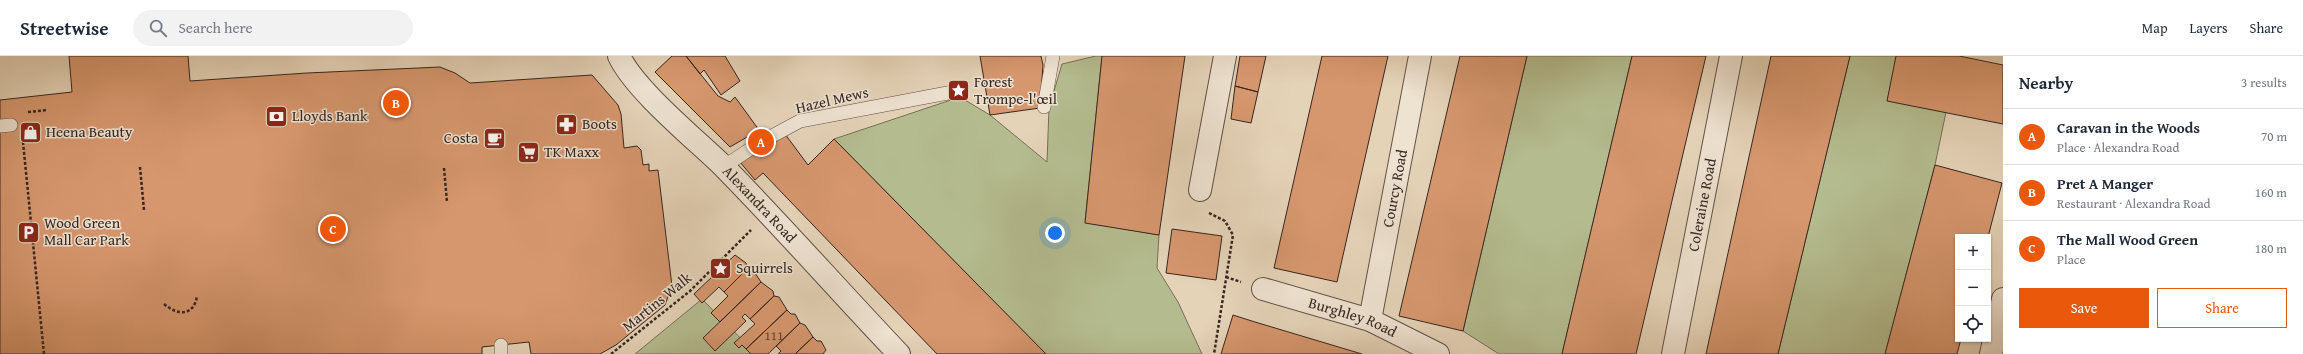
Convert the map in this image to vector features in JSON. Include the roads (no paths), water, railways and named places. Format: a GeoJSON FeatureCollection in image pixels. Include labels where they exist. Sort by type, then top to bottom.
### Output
{"type":"FeatureCollection","features":[{"type":"Feature","properties":{"kind":"street","name":"Alexandra Road"},"geometry":{"type":"LineString","coordinates":[[620,56],[624,66],[646,91],[723,167],[899,354]]}},
{"type":"Feature","properties":{"kind":"street"},"geometry":{"type":"LineString","coordinates":[[1200,190],[1225,56]]}},
{"type":"Feature","properties":{"kind":"street","name":"Courcy Road"},"geometry":{"type":"LineString","coordinates":[[1370,320],[1420,56]]}},
{"type":"Feature","properties":{"kind":"street","name":"Coleraine Road"},"geometry":{"type":"LineString","coordinates":[[1673,354],[1731,56]]}},
{"type":"Feature","properties":{"kind":"street","name":"Burghley Road"},"geometry":{"type":"LineString","coordinates":[[1263,289],[1370,320],[1438,354]]}},
{"type":"Feature","properties":{"kind":"street"},"geometry":{"type":"LineString","coordinates":[[1991,354],[2000,329],[2003,299]]}},
{"type":"Feature","properties":{"kind":"lane"},"geometry":{"type":"LineString","coordinates":[[1044,108],[1053,56]]}},
{"type":"Feature","properties":{"kind":"lane","name":"Hazel Mews"},"geometry":{"type":"LineString","coordinates":[[723,167],[761,142],[800,121],[958,91]]}},
{"type":"Feature","properties":{"kind":"place","name":"Forest Trompe-l'œil"},"geometry":{"type":"Point","coordinates":[958,91]}},
{"type":"Feature","properties":{"kind":"place","name":"Pret A Manger"},"geometry":{"type":"Point","coordinates":[396,103]}},
{"type":"Feature","properties":{"kind":"place","name":"Lloyds Bank"},"geometry":{"type":"Point","coordinates":[277,116]}},
{"type":"Feature","properties":{"kind":"place","name":"Boots"},"geometry":{"type":"Point","coordinates":[567,124]}},
{"type":"Feature","properties":{"kind":"place","name":"Heena Beauty"},"geometry":{"type":"Point","coordinates":[31,132]}},
{"type":"Feature","properties":{"kind":"place","name":"Costa"},"geometry":{"type":"Point","coordinates":[494,138]}},
{"type":"Feature","properties":{"kind":"place","name":"Caravan in the Woods"},"geometry":{"type":"Point","coordinates":[761,142]}},
{"type":"Feature","properties":{"kind":"place","name":"TK Maxx"},"geometry":{"type":"Point","coordinates":[529,152]}},
{"type":"Feature","properties":{"kind":"place","name":"The Mall Wood Green"},"geometry":{"type":"Point","coordinates":[333,229]}},
{"type":"Feature","properties":{"kind":"place","name":"Wood Green Mall Car Park"},"geometry":{"type":"Point","coordinates":[29,232]}},
{"type":"Feature","properties":{"kind":"place","name":"Squirrels"},"geometry":{"type":"Point","coordinates":[721,268]}}]}
